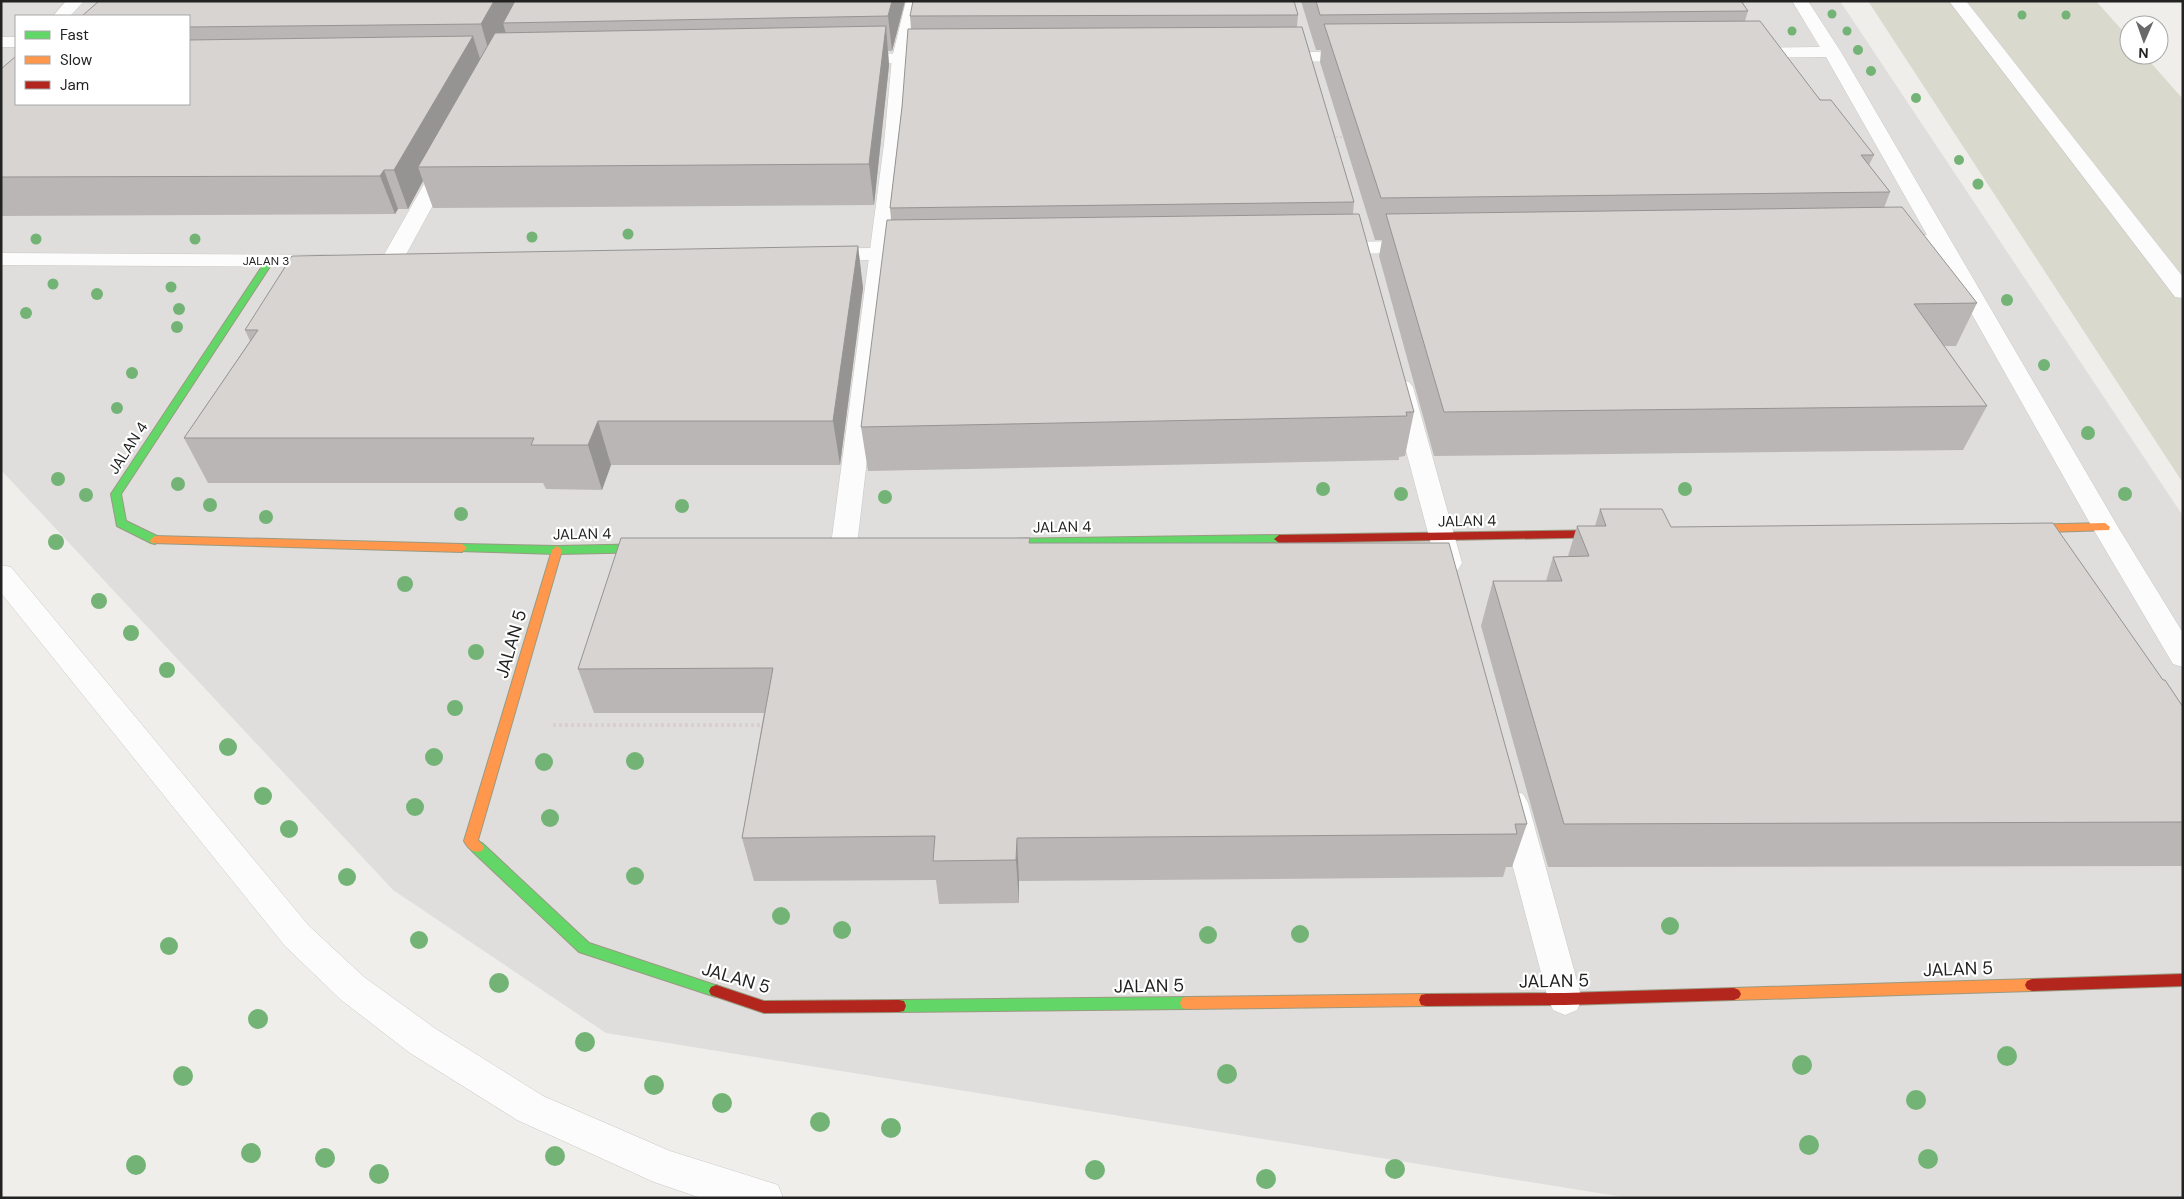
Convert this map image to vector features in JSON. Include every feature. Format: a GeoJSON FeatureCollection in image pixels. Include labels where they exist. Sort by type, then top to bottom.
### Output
{"type":"FeatureCollection","features":[{"type":"Feature","properties":{"kind":"street"},"geometry":{"type":"LineString","coordinates":[[62,15],[76,1]]}},
{"type":"Feature","properties":{"kind":"street"},"geometry":{"type":"LineString","coordinates":[[844,545],[894,144],[902,58],[914,1]]}},
{"type":"Feature","properties":{"kind":"street"},"geometry":{"type":"LineString","coordinates":[[1800,1],[1832,52],[2105,527],[2183,657]]}},
{"type":"Feature","properties":{"kind":"street"},"geometry":{"type":"LineString","coordinates":[[1957,1],[2183,292]]}},
{"type":"Feature","properties":{"kind":"street"},"geometry":{"type":"LineString","coordinates":[[1299,29],[1307,57],[1341,137]]}},
{"type":"Feature","properties":{"kind":"street"},"geometry":{"type":"LineString","coordinates":[[1,42],[15,42]]}},
{"type":"Feature","properties":{"kind":"street"},"geometry":{"type":"LineString","coordinates":[[1733,53],[1832,52]]}},
{"type":"Feature","properties":{"kind":"street"},"geometry":{"type":"LineString","coordinates":[[1258,57],[1376,57]]}},
{"type":"Feature","properties":{"kind":"street"},"geometry":{"type":"LineString","coordinates":[[833,59],[961,58]]}},
{"type":"Feature","properties":{"kind":"street"},"geometry":{"type":"LineString","coordinates":[[392,260],[453,149]]}},
{"type":"Feature","properties":{"kind":"street"},"geometry":{"type":"LineString","coordinates":[[1356,220],[1366,258]]}},
{"type":"Feature","properties":{"kind":"street"},"geometry":{"type":"LineString","coordinates":[[1870,242],[1940,241]]}},
{"type":"Feature","properties":{"kind":"street"},"geometry":{"type":"LineString","coordinates":[[1314,248],[1366,258],[1433,247]]}},
{"type":"Feature","properties":{"kind":"street"},"geometry":{"type":"LineString","coordinates":[[800,255],[938,253]]}},
{"type":"Feature","properties":{"kind":"street","name":"JALAN 3"},"geometry":{"type":"LineString","coordinates":[[1,259],[269,262],[345,260]]}},
{"type":"Feature","properties":{"kind":"street","name":"JALAN 4"},"geometry":{"type":"LineString","coordinates":[[269,262],[116,494],[121,523],[152,540],[557,550],[666,548]]}},
{"type":"Feature","properties":{"kind":"street"},"geometry":{"type":"LineString","coordinates":[[1395,363],[1454,584]]}},
{"type":"Feature","properties":{"kind":"street"},"geometry":{"type":"LineString","coordinates":[[2006,529],[2105,527]]}},
{"type":"Feature","properties":{"kind":"street","name":"JALAN 4"},"geometry":{"type":"LineString","coordinates":[[984,543],[1620,534]]}},
{"type":"Feature","properties":{"kind":"street","name":"JALAN 5"},"geometry":{"type":"LineString","coordinates":[[557,550],[471,841],[584,948],[764,1008],[1565,999],[2183,980]]}},
{"type":"Feature","properties":{"kind":"street"},"geometry":{"type":"LineString","coordinates":[[1,574],[297,936],[352,988],[424,1041],[530,1108],[667,1169],[764,1198]]}},
{"type":"Feature","properties":{"kind":"street"},"geometry":{"type":"LineString","coordinates":[[1507,783],[1565,999]]}},
{"type":"Feature","properties":{"kind":"path"},"geometry":{"type":"LineString","coordinates":[[505,725],[774,725]]}},
{"type":"Feature","properties":{"kind":"shaded area"},"geometry":{"type":"Polygon","coordinates":[[[1,1],[1840,1],[2183,516],[2183,1198],[1629,1198],[606,1033],[393,890],[1,470],[1,1]]]}},
{"type":"Feature","properties":{"kind":"shaded area"},"geometry":{"type":"Polygon","coordinates":[[[1868,1],[2096,1],[2119,27],[2119,65],[2153,65],[2183,99],[2183,483],[1868,1]]]}},
{"type":"Feature","properties":{"kind":"building"},"geometry":{"type":"Polygon","coordinates":[[[99,1],[494,1],[481,24],[190,27],[190,15],[83,15],[99,1]]]}},
{"type":"Feature","properties":{"kind":"building"},"geometry":{"type":"Polygon","coordinates":[[[515,1],[892,1],[888,16],[503,23],[515,1]]]}},
{"type":"Feature","properties":{"kind":"building"},"geometry":{"type":"Polygon","coordinates":[[[913,1],[1294,1],[1298,15],[910,16],[913,1]]]}},
{"type":"Feature","properties":{"kind":"building"},"geometry":{"type":"Polygon","coordinates":[[[1316,1],[1741,1],[1748,11],[1320,15],[1316,1]]]}},
{"type":"Feature","properties":{"kind":"building"},"geometry":{"type":"Polygon","coordinates":[[[1760,21],[1820,100],[1831,100],[1874,155],[1861,155],[1890,192],[1381,198],[1324,24],[1760,21]]]}},
{"type":"Feature","properties":{"kind":"building"},"geometry":{"type":"Polygon","coordinates":[[[886,26],[869,164],[418,167],[495,33],[886,26]]]}},
{"type":"Feature","properties":{"kind":"building"},"geometry":{"type":"Polygon","coordinates":[[[1302,27],[1354,202],[890,208],[902,107],[908,29],[1302,27]]]}},
{"type":"Feature","properties":{"kind":"building"},"geometry":{"type":"Polygon","coordinates":[[[473,36],[394,170],[384,170],[380,176],[1,177],[1,69],[15,57],[15,105],[190,105],[190,40],[473,36]]]}},
{"type":"Feature","properties":{"kind":"building"},"geometry":{"type":"Polygon","coordinates":[[[1902,207],[1977,303],[1914,304],[1987,406],[1444,412],[1386,214],[1902,207]]]}},
{"type":"Feature","properties":{"kind":"building"},"geometry":{"type":"Polygon","coordinates":[[[1359,214],[1414,412],[1406,412],[1407,416],[861,427],[887,220],[1359,214]]]}},
{"type":"Feature","properties":{"kind":"building"},"geometry":{"type":"Polygon","coordinates":[[[858,246],[833,421],[598,421],[588,445],[531,445],[534,438],[184,438],[258,330],[245,330],[292,256],[858,246]]]}},
{"type":"Feature","properties":{"kind":"building"},"geometry":{"type":"Polygon","coordinates":[[[1600,509],[1662,509],[1671,527],[2053,523],[2183,707],[2183,822],[1564,824],[1493,581],[1562,581],[1553,557],[1589,556],[1577,526],[1606,526],[1600,509]]]}},
{"type":"Feature","properties":{"kind":"building"},"geometry":{"type":"Polygon","coordinates":[[[621,538],[1030,538],[1029,543],[1449,543],[1527,824],[1515,824],[1517,834],[1017,838],[1016,860],[933,861],[935,836],[742,838],[773,668],[578,669],[621,538]]]}},
{"type":"Feature","properties":{"kind":"traffic: fast"},"geometry":{"type":"LineString","coordinates":[[155,540],[121,523],[116,494],[269,262]]}},
{"type":"Feature","properties":{"kind":"traffic: fast"},"geometry":{"type":"LineString","coordinates":[[992,543],[1279,539]]}},
{"type":"Feature","properties":{"kind":"traffic: fast"},"geometry":{"type":"LineString","coordinates":[[462,548],[557,550],[654,548]]}},
{"type":"Feature","properties":{"kind":"traffic: fast"},"geometry":{"type":"LineString","coordinates":[[477,847],[584,948],[716,991]]}},
{"type":"Feature","properties":{"kind":"traffic: fast"},"geometry":{"type":"LineString","coordinates":[[899,1006],[1187,1003]]}},
{"type":"Feature","properties":{"kind":"traffic: slow"},"geometry":{"type":"LineString","coordinates":[[2019,529],[2105,527]]}},
{"type":"Feature","properties":{"kind":"traffic: slow"},"geometry":{"type":"LineString","coordinates":[[155,540],[462,548]]}},
{"type":"Feature","properties":{"kind":"traffic: slow"},"geometry":{"type":"LineString","coordinates":[[477,847],[471,841],[557,550]]}},
{"type":"Feature","properties":{"kind":"traffic: slow"},"geometry":{"type":"LineString","coordinates":[[1734,994],[2032,985]]}},
{"type":"Feature","properties":{"kind":"traffic: slow"},"geometry":{"type":"LineString","coordinates":[[1187,1003],[1426,1000]]}},
{"type":"Feature","properties":{"kind":"traffic: jam"},"geometry":{"type":"LineString","coordinates":[[1279,539],[1611,534]]}},
{"type":"Feature","properties":{"kind":"traffic: jam"},"geometry":{"type":"LineString","coordinates":[[2032,985],[2183,980]]}},
{"type":"Feature","properties":{"kind":"traffic: jam"},"geometry":{"type":"LineString","coordinates":[[716,991],[764,1007],[899,1006]]}},
{"type":"Feature","properties":{"kind":"traffic: jam"},"geometry":{"type":"LineString","coordinates":[[1426,1000],[1565,999],[1734,994]]}}]}
